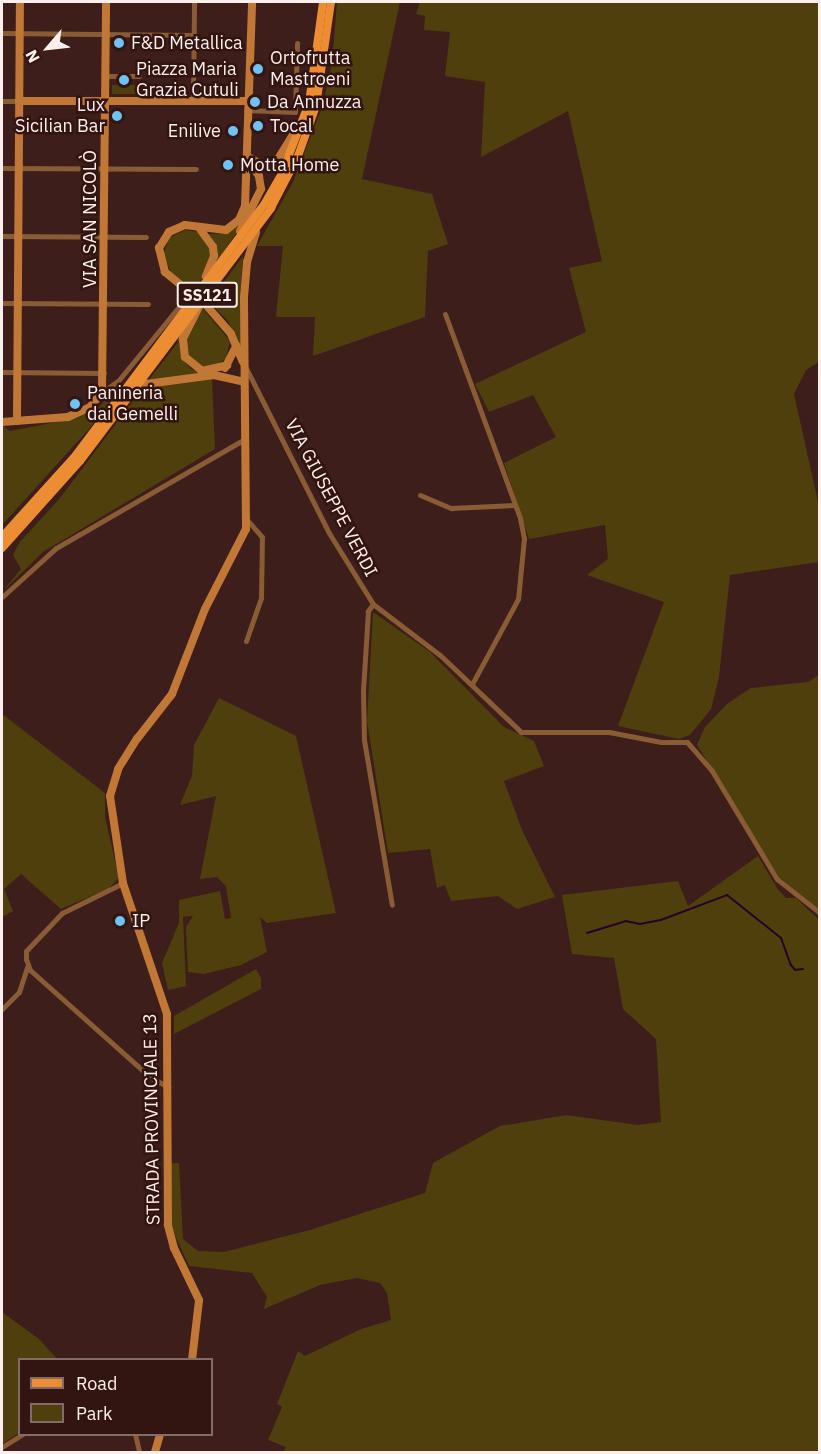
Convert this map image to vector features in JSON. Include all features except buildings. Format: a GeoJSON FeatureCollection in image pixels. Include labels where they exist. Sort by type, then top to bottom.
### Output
{"type":"FeatureCollection","features":[{"type":"Feature","properties":{"kind":"main road"},"geometry":{"type":"LineString","coordinates":[[17,421],[20,2]]}},
{"type":"Feature","properties":{"kind":"main road","name":"VIA SAN NICOLÒ"},"geometry":{"type":"LineString","coordinates":[[102,392],[104,373],[106,2]]}},
{"type":"Feature","properties":{"kind":"main road"},"geometry":{"type":"LineString","coordinates":[[245,366],[225,324],[165,272],[159,248],[169,232],[177,228],[199,228],[219,232],[239,220],[245,206],[252,2]]}},
{"type":"Feature","properties":{"kind":"main road","name":"SS121"},"geometry":{"type":"LineString","coordinates":[[2,548],[80,461],[135,390],[282,173],[309,103],[323,2]]}},
{"type":"Feature","properties":{"kind":"main road","name":"SS121"},"geometry":{"type":"LineString","coordinates":[[2,537],[76,455],[196,300],[255,232],[288,179],[313,115],[324,72],[331,2]]}},
{"type":"Feature","properties":{"kind":"main road"},"geometry":{"type":"LineString","coordinates":[[19,101],[193,101],[247,105]]}},
{"type":"Feature","properties":{"kind":"main road"},"geometry":{"type":"LineString","coordinates":[[248,156],[267,165],[282,157],[309,103]]}},
{"type":"Feature","properties":{"kind":"main road"},"geometry":{"type":"LineString","coordinates":[[226,256],[261,189],[259,176],[248,156]]}},
{"type":"Feature","properties":{"kind":"main road"},"geometry":{"type":"LineString","coordinates":[[199,228],[210,240],[214,256],[183,339],[184,357],[202,371],[227,365]]}},
{"type":"Feature","properties":{"kind":"main road","name":"STRADA PROVINCIALE 13"},"geometry":{"type":"LineString","coordinates":[[192,1358],[199,1300],[174,1248],[168,1225],[167,1014],[123,883],[110,816],[112,783],[137,739],[172,694],[205,609],[242,541],[248,521],[243,440],[244,382],[247,262],[255,232]]}},
{"type":"Feature","properties":{"kind":"main road"},"geometry":{"type":"LineString","coordinates":[[214,375],[227,365],[236,346]]}},
{"type":"Feature","properties":{"kind":"main road"},"geometry":{"type":"LineString","coordinates":[[135,390],[146,384],[214,375],[244,382]]}},
{"type":"Feature","properties":{"kind":"main road"},"geometry":{"type":"LineString","coordinates":[[2,422],[68,417],[90,407],[102,392]]}},
{"type":"Feature","properties":{"kind":"main road"},"geometry":{"type":"LineString","coordinates":[[155,1452],[159,1436]]}},
{"type":"Feature","properties":{"kind":"street"},"geometry":{"type":"LineString","coordinates":[[193,101],[194,2]]}},
{"type":"Feature","properties":{"kind":"street"},"geometry":{"type":"LineString","coordinates":[[2,33],[194,35]]}},
{"type":"Feature","properties":{"kind":"street"},"geometry":{"type":"LineString","coordinates":[[247,105],[295,111],[297,43]]}},
{"type":"Feature","properties":{"kind":"street"},"geometry":{"type":"LineString","coordinates":[[106,76],[139,76]]}},
{"type":"Feature","properties":{"kind":"street"},"geometry":{"type":"LineString","coordinates":[[2,101],[19,101]]}},
{"type":"Feature","properties":{"kind":"street"},"geometry":{"type":"LineString","coordinates":[[2,168],[196,169]]}},
{"type":"Feature","properties":{"kind":"street"},"geometry":{"type":"LineString","coordinates":[[2,236],[146,237]]}},
{"type":"Feature","properties":{"kind":"street"},"geometry":{"type":"LineString","coordinates":[[102,392],[118,381],[142,350],[196,300]]}},
{"type":"Feature","properties":{"kind":"street"},"geometry":{"type":"LineString","coordinates":[[2,303],[148,304]]}},
{"type":"Feature","properties":{"kind":"street"},"geometry":{"type":"LineString","coordinates":[[445,314],[515,505],[524,538],[521,588],[472,684]]}},
{"type":"Feature","properties":{"kind":"street","name":"VIA GIUSEPPE VERDI"},"geometry":{"type":"LineString","coordinates":[[245,366],[329,534],[372,603],[472,684],[497,713],[521,732],[609,732],[661,742],[687,742],[712,771],[777,879],[819,913]]}},
{"type":"Feature","properties":{"kind":"street"},"geometry":{"type":"LineString","coordinates":[[2,372],[104,373]]}},
{"type":"Feature","properties":{"kind":"street"},"geometry":{"type":"LineString","coordinates":[[244,382],[256,384]]}},
{"type":"Feature","properties":{"kind":"street"},"geometry":{"type":"LineString","coordinates":[[2,597],[56,548],[243,440]]}},
{"type":"Feature","properties":{"kind":"street"},"geometry":{"type":"LineString","coordinates":[[420,495],[451,508],[515,505]]}},
{"type":"Feature","properties":{"kind":"street"},"geometry":{"type":"LineString","coordinates":[[246,640],[262,588],[262,537],[248,521]]}},
{"type":"Feature","properties":{"kind":"street"},"geometry":{"type":"LineString","coordinates":[[372,603],[368,611],[363,690],[364,740],[392,906]]}},
{"type":"Feature","properties":{"kind":"street"},"geometry":{"type":"LineString","coordinates":[[2,1009],[20,992],[26,981],[27,951],[62,913],[123,883]]}},
{"type":"Feature","properties":{"kind":"street"},"geometry":{"type":"LineString","coordinates":[[28,964],[150,1077],[169,1088]]}},
{"type":"Feature","properties":{"kind":"street"},"geometry":{"type":"LineString","coordinates":[[2,1447],[20,1436]]}},
{"type":"Feature","properties":{"kind":"street"},"geometry":{"type":"LineString","coordinates":[[135,1436],[139,1452]]}},
{"type":"Feature","properties":{"kind":"green space"},"geometry":{"type":"Polygon","coordinates":[[[337,2],[400,2],[362,179],[432,194],[448,244],[428,251],[425,317],[313,356],[315,317],[276,317],[283,246],[257,246],[293,182],[323,105],[332,63],[337,2]]]}},
{"type":"Feature","properties":{"kind":"green space"},"geometry":{"type":"Polygon","coordinates":[[[420,2],[819,2],[819,362],[806,370],[794,394],[819,506],[819,562],[730,575],[719,677],[711,709],[690,735],[679,739],[618,726],[664,602],[587,575],[608,559],[605,525],[529,539],[504,463],[556,437],[533,395],[489,412],[475,384],[586,332],[569,268],[602,261],[568,111],[481,157],[485,82],[445,76],[450,32],[424,30],[425,16],[416,14],[420,2]]]}},
{"type":"Feature","properties":{"kind":"green space"},"geometry":{"type":"Polygon","coordinates":[[[112,85],[142,85],[142,94],[112,94],[112,85]]]}},
{"type":"Feature","properties":{"kind":"green space"},"geometry":{"type":"Polygon","coordinates":[[[242,222],[217,262],[209,234],[227,233],[242,222]]]}},
{"type":"Feature","properties":{"kind":"green space"},"geometry":{"type":"Polygon","coordinates":[[[185,230],[199,232],[211,250],[210,265],[195,290],[171,272],[163,255],[169,238],[185,230]]]}},
{"type":"Feature","properties":{"kind":"green space"},"geometry":{"type":"Polygon","coordinates":[[[243,256],[240,299],[241,349],[228,321],[209,302],[243,256]]]}},
{"type":"Feature","properties":{"kind":"green space"},"geometry":{"type":"Polygon","coordinates":[[[203,309],[230,341],[226,359],[208,369],[191,363],[185,348],[186,337],[203,309]]]}},
{"type":"Feature","properties":{"kind":"green space"},"geometry":{"type":"Polygon","coordinates":[[[181,338],[182,358],[191,369],[204,374],[148,381],[181,338]]]}},
{"type":"Feature","properties":{"kind":"green space"},"geometry":{"type":"Polygon","coordinates":[[[212,379],[215,449],[43,552],[2,592],[21,569],[13,555],[19,543],[60,498],[139,393],[148,387],[212,379]]]}},
{"type":"Feature","properties":{"kind":"green space"},"geometry":{"type":"Polygon","coordinates":[[[118,385],[121,387],[89,429],[2,525],[2,425],[10,431],[77,418],[99,407],[118,385]]]}},
{"type":"Feature","properties":{"kind":"green space"},"geometry":{"type":"Polygon","coordinates":[[[373,612],[430,652],[504,727],[534,741],[544,766],[504,781],[522,830],[555,897],[517,909],[498,896],[451,901],[445,885],[437,888],[430,849],[388,853],[367,721],[373,612]]]}},
{"type":"Feature","properties":{"kind":"green space"},"geometry":{"type":"Polygon","coordinates":[[[819,675],[819,910],[779,877],[697,745],[705,727],[727,704],[751,688],[808,682],[819,675]]]}},
{"type":"Feature","properties":{"kind":"green space"},"geometry":{"type":"Polygon","coordinates":[[[219,698],[296,736],[336,913],[267,923],[260,917],[267,952],[241,965],[204,974],[188,972],[186,927],[193,916],[183,917],[186,986],[168,990],[162,963],[179,923],[179,900],[220,891],[225,919],[231,918],[226,886],[217,877],[200,879],[216,796],[180,805],[192,776],[194,745],[219,698]]]}},
{"type":"Feature","properties":{"kind":"green space"},"geometry":{"type":"Polygon","coordinates":[[[2,714],[105,793],[105,817],[119,878],[108,889],[61,909],[21,874],[4,889],[13,911],[2,917],[2,714]]]}},
{"type":"Feature","properties":{"kind":"green space"},"geometry":{"type":"Polygon","coordinates":[[[758,856],[777,888],[786,898],[796,898],[819,920],[819,1452],[283,1452],[286,1447],[268,1440],[282,1407],[277,1404],[298,1351],[305,1356],[361,1329],[391,1320],[387,1293],[380,1283],[357,1278],[320,1285],[264,1309],[267,1297],[252,1273],[189,1266],[172,1229],[171,1163],[179,1163],[183,1239],[198,1251],[224,1252],[310,1230],[425,1193],[433,1163],[500,1126],[566,1115],[638,1125],[661,1122],[656,1039],[623,1009],[614,958],[572,954],[562,895],[678,881],[688,906],[758,856]]]}},
{"type":"Feature","properties":{"kind":"green space"},"geometry":{"type":"Polygon","coordinates":[[[256,969],[261,978],[261,989],[174,1034],[174,1016],[256,969]]]}},
{"type":"Feature","properties":{"kind":"green space"},"geometry":{"type":"Polygon","coordinates":[[[2,1312],[39,1339],[56,1358],[18,1358],[18,1434],[2,1444],[2,1312]]]}},
{"type":"Feature","properties":{"kind":"waterway"},"geometry":{"type":"LineString","coordinates":[[587,933],[626,921],[640,924],[661,920],[727,895],[781,938],[791,965],[795,970],[803,969]]}},
{"type":"Feature","properties":{"kind":"place","name":"F&D Metallica"},"geometry":{"type":"Point","coordinates":[119,43]}},
{"type":"Feature","properties":{"kind":"place","name":"Ortofrutta Mastroeni"},"geometry":{"type":"Point","coordinates":[258,69]}},
{"type":"Feature","properties":{"kind":"place","name":"Piazza Maria Grazia Cutuli"},"geometry":{"type":"Point","coordinates":[124,80]}},
{"type":"Feature","properties":{"kind":"place","name":"Da Annuzza"},"geometry":{"type":"Point","coordinates":[255,102]}},
{"type":"Feature","properties":{"kind":"place","name":"Lux Sicilian Bar"},"geometry":{"type":"Point","coordinates":[117,116]}},
{"type":"Feature","properties":{"kind":"place","name":"Tocal"},"geometry":{"type":"Point","coordinates":[258,126]}},
{"type":"Feature","properties":{"kind":"place","name":"Enilive"},"geometry":{"type":"Point","coordinates":[233,131]}},
{"type":"Feature","properties":{"kind":"place","name":"Motta Home"},"geometry":{"type":"Point","coordinates":[228,165]}},
{"type":"Feature","properties":{"kind":"place","name":"Panineria dai Gemelli"},"geometry":{"type":"Point","coordinates":[75,404]}},
{"type":"Feature","properties":{"kind":"place","name":"IP"},"geometry":{"type":"Point","coordinates":[120,921]}}]}
